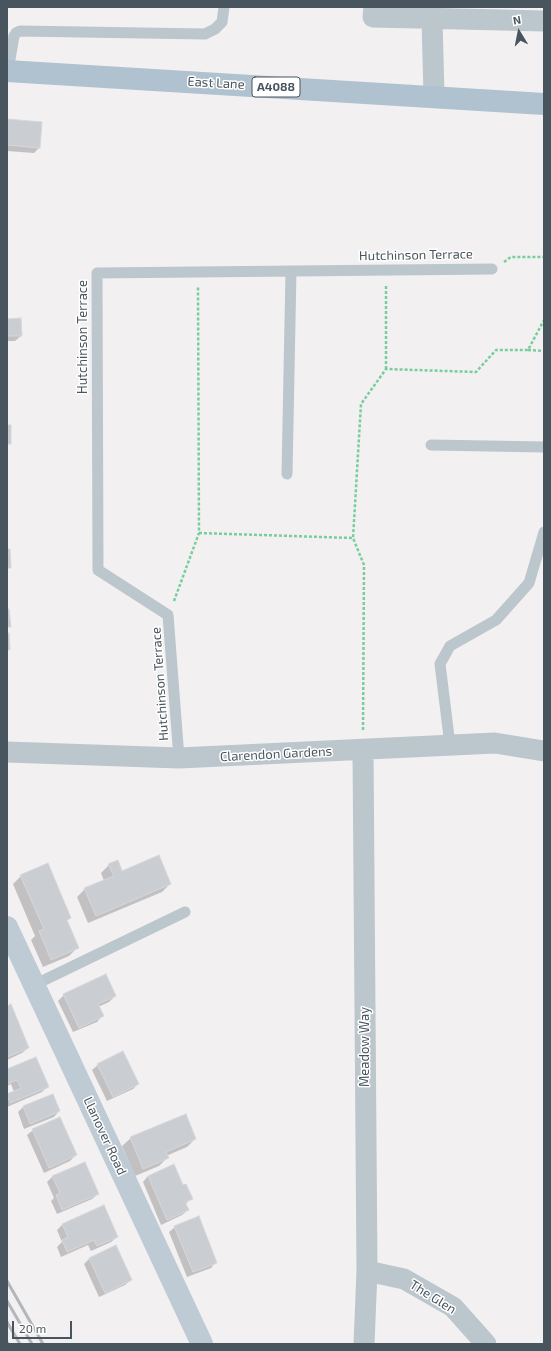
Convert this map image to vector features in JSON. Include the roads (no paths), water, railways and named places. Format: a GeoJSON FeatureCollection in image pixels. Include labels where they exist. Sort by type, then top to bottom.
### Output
{"type":"FeatureCollection","features":[{"type":"Feature","properties":{"kind":"main road","name":"East Lane"},"geometry":{"type":"LineString","coordinates":[[8,71],[434,96],[544,104]]}},
{"type":"Feature","properties":{"kind":"street"},"geometry":{"type":"LineString","coordinates":[[374,7],[373,17],[544,22]]}},
{"type":"Feature","properties":{"kind":"street"},"geometry":{"type":"LineString","coordinates":[[432,19],[434,96]]}},
{"type":"Feature","properties":{"kind":"street","name":"Clarendon Gardens"},"geometry":{"type":"LineString","coordinates":[[7,752],[179,758],[495,743],[544,751]]}},
{"type":"Feature","properties":{"kind":"street","name":"Meadow Way"},"geometry":{"type":"LineString","coordinates":[[363,750],[366,1271],[364,1344]]}},
{"type":"Feature","properties":{"kind":"street","name":"Llanover Road"},"geometry":{"type":"LineString","coordinates":[[7,927],[202,1344]]}},
{"type":"Feature","properties":{"kind":"street","name":"The Glen"},"geometry":{"type":"LineString","coordinates":[[366,1271],[404,1279],[453,1307],[486,1344]]}},
{"type":"Feature","properties":{"kind":"lane"},"geometry":{"type":"LineString","coordinates":[[8,71],[14,36],[16,32],[20,30],[205,34],[215,29],[222,22],[224,7]]}},
{"type":"Feature","properties":{"kind":"lane","name":"Hutchinson Terrace"},"geometry":{"type":"LineString","coordinates":[[179,758],[168,615],[98,570],[97,273],[492,268]]}},
{"type":"Feature","properties":{"kind":"lane"},"geometry":{"type":"LineString","coordinates":[[287,474],[291,271]]}},
{"type":"Feature","properties":{"kind":"lane"},"geometry":{"type":"LineString","coordinates":[[431,446],[544,447]]}},
{"type":"Feature","properties":{"kind":"lane"},"geometry":{"type":"LineString","coordinates":[[450,745],[440,664],[450,646],[496,620],[530,583],[544,532]]}},
{"type":"Feature","properties":{"kind":"lane"},"geometry":{"type":"LineString","coordinates":[[34,985],[185,912]]}},
{"type":"Feature","properties":{"kind":"railway"},"geometry":{"type":"LineString","coordinates":[[7,1281],[43,1344]]}},
{"type":"Feature","properties":{"kind":"railway"},"geometry":{"type":"LineString","coordinates":[[7,1301],[32,1344]]}},
{"type":"Feature","properties":{"kind":"railway"},"geometry":{"type":"LineString","coordinates":[[7,1322],[20,1344]]}}]}
